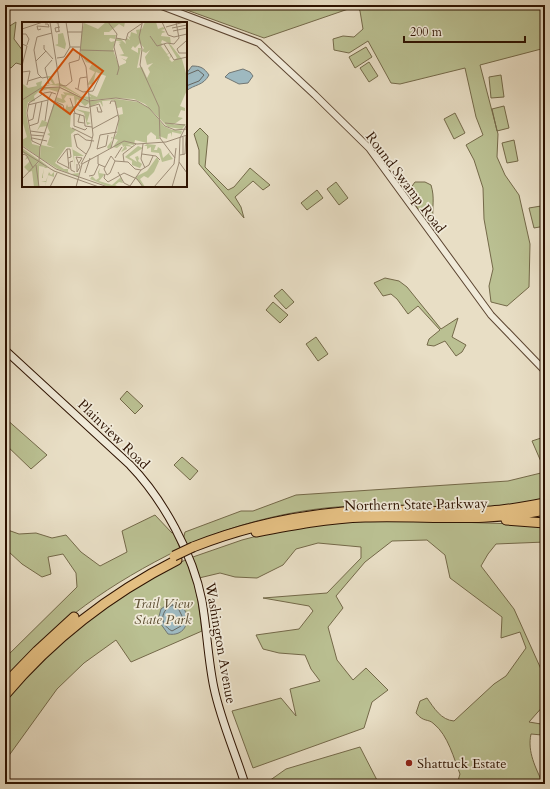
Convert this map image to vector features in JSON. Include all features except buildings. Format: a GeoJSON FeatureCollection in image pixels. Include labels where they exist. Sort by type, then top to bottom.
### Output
{"type":"FeatureCollection","features":[{"type":"Feature","properties":{"kind":"highway","name":"Northern State Parkway"},"geometry":{"type":"LineString","coordinates":[[5,684],[37,651],[74,617],[127,580],[229,533],[283,520],[329,514],[376,510],[490,511],[545,502]]}},
{"type":"Feature","properties":{"kind":"highway","name":"Northern State Parkway"},"geometry":{"type":"LineString","coordinates":[[191,551],[253,533],[308,522],[365,517],[483,518],[545,510]]}},
{"type":"Feature","properties":{"kind":"highway"},"geometry":{"type":"LineString","coordinates":[[483,518],[545,523]]}},
{"type":"Feature","properties":{"kind":"highway","name":"Northern State Parkway"},"geometry":{"type":"LineString","coordinates":[[5,695],[39,658],[80,620],[136,582],[175,558]]}},
{"type":"Feature","properties":{"kind":"main road","name":"Plainview Road"},"geometry":{"type":"LineString","coordinates":[[5,350],[141,477],[191,551]]}},
{"type":"Feature","properties":{"kind":"main road","name":"Washington Avenue"},"geometry":{"type":"LineString","coordinates":[[191,551],[202,600],[214,689],[245,784]]}},
{"type":"Feature","properties":{"kind":"street","name":"Round Swamp Road"},"geometry":{"type":"LineString","coordinates":[[159,5],[259,43],[315,95],[369,148],[491,316],[545,371]]}},
{"type":"Feature","properties":{"kind":"green space"},"geometry":{"type":"Polygon","coordinates":[[[173,5],[545,5],[545,48],[480,65],[498,134],[497,157],[505,175],[519,195],[530,244],[529,287],[507,306],[491,302],[489,286],[493,269],[484,219],[483,188],[474,160],[466,145],[483,135],[476,117],[465,68],[400,84],[391,83],[368,41],[349,53],[334,50],[333,39],[343,36],[354,37],[363,29],[360,11],[357,6],[264,38],[173,5]]]}},
{"type":"Feature","properties":{"kind":"green space"},"geometry":{"type":"Polygon","coordinates":[[[16,22],[14,39],[22,50],[22,65],[16,63],[11,68],[5,66],[5,29],[16,22]]]}},
{"type":"Feature","properties":{"kind":"green space"},"geometry":{"type":"Polygon","coordinates":[[[366,47],[372,57],[355,68],[349,57],[366,47]]]}},
{"type":"Feature","properties":{"kind":"green space"},"geometry":{"type":"Polygon","coordinates":[[[369,62],[378,76],[369,82],[360,68],[369,62]]]}},
{"type":"Feature","properties":{"kind":"green space"},"geometry":{"type":"Polygon","coordinates":[[[501,75],[504,97],[491,98],[489,77],[501,75]]]}},
{"type":"Feature","properties":{"kind":"green space"},"geometry":{"type":"Polygon","coordinates":[[[504,106],[509,128],[497,131],[492,109],[504,106]]]}},
{"type":"Feature","properties":{"kind":"green space"},"geometry":{"type":"Polygon","coordinates":[[[455,113],[465,133],[454,139],[444,119],[455,113]]]}},
{"type":"Feature","properties":{"kind":"green space"},"geometry":{"type":"Polygon","coordinates":[[[200,128],[208,136],[205,167],[228,190],[234,187],[250,168],[270,185],[263,190],[253,181],[235,197],[241,207],[244,218],[199,164],[199,150],[194,134],[200,128]]]}},
{"type":"Feature","properties":{"kind":"green space"},"geometry":{"type":"Polygon","coordinates":[[[514,140],[518,161],[507,163],[502,143],[514,140]]]}},
{"type":"Feature","properties":{"kind":"green space"},"geometry":{"type":"Polygon","coordinates":[[[336,182],[348,198],[339,205],[327,189],[336,182]]]}},
{"type":"Feature","properties":{"kind":"green space"},"geometry":{"type":"Polygon","coordinates":[[[415,182],[425,182],[431,185],[433,198],[433,220],[428,224],[407,193],[415,182]]]}},
{"type":"Feature","properties":{"kind":"green space"},"geometry":{"type":"Polygon","coordinates":[[[317,190],[323,198],[307,210],[301,203],[317,190]]]}},
{"type":"Feature","properties":{"kind":"green space"},"geometry":{"type":"Polygon","coordinates":[[[541,206],[545,226],[534,228],[529,208],[541,206]]]}},
{"type":"Feature","properties":{"kind":"green space"},"geometry":{"type":"Polygon","coordinates":[[[385,278],[399,281],[407,287],[441,329],[458,318],[452,337],[466,345],[462,352],[456,356],[445,341],[434,346],[427,345],[429,339],[440,330],[418,306],[408,314],[397,299],[391,294],[383,296],[374,283],[385,278]]]}},
{"type":"Feature","properties":{"kind":"green space"},"geometry":{"type":"Polygon","coordinates":[[[282,289],[294,302],[286,309],[274,296],[282,289]]]}},
{"type":"Feature","properties":{"kind":"green space"},"geometry":{"type":"Polygon","coordinates":[[[273,302],[288,315],[280,323],[266,310],[273,302]]]}},
{"type":"Feature","properties":{"kind":"green space"},"geometry":{"type":"Polygon","coordinates":[[[316,337],[328,354],[318,361],[306,344],[316,337]]]}},
{"type":"Feature","properties":{"kind":"green space"},"geometry":{"type":"Polygon","coordinates":[[[127,391],[143,406],[135,414],[120,399],[127,391]]]}},
{"type":"Feature","properties":{"kind":"green space"},"geometry":{"type":"Polygon","coordinates":[[[5,418],[47,455],[31,469],[5,444],[5,418]]]}},
{"type":"Feature","properties":{"kind":"green space"},"geometry":{"type":"Polygon","coordinates":[[[544,437],[545,463],[542,464],[532,441],[544,437]]]}},
{"type":"Feature","properties":{"kind":"green space"},"geometry":{"type":"Polygon","coordinates":[[[182,457],[198,471],[190,480],[174,465],[182,457]]]}},
{"type":"Feature","properties":{"kind":"green space"},"geometry":{"type":"Polygon","coordinates":[[[545,472],[545,498],[522,503],[475,508],[357,506],[314,509],[270,518],[226,530],[186,546],[183,540],[185,532],[241,511],[253,511],[296,495],[508,481],[545,472]]]}},
{"type":"Feature","properties":{"kind":"green space"},"geometry":{"type":"Polygon","coordinates":[[[155,515],[172,533],[174,532],[180,549],[131,576],[86,605],[44,639],[5,679],[5,658],[77,587],[76,573],[63,554],[48,557],[51,574],[42,577],[22,564],[9,552],[5,554],[5,529],[19,534],[36,533],[52,538],[66,535],[81,552],[100,566],[127,552],[122,531],[155,515]]]}},
{"type":"Feature","properties":{"kind":"green space"},"geometry":{"type":"Polygon","coordinates":[[[368,519],[545,525],[545,542],[496,544],[481,566],[514,609],[545,678],[545,704],[529,722],[541,724],[545,729],[542,735],[531,734],[530,741],[531,754],[543,784],[457,784],[460,774],[453,754],[443,734],[434,724],[421,718],[416,713],[420,701],[427,698],[442,716],[454,721],[494,684],[506,676],[526,648],[520,632],[501,638],[502,617],[450,578],[445,555],[427,540],[392,541],[365,562],[336,596],[343,608],[328,627],[337,660],[353,680],[366,668],[388,690],[372,702],[364,728],[253,768],[232,711],[281,698],[296,716],[290,689],[320,681],[311,669],[305,655],[279,653],[263,649],[256,635],[299,629],[313,611],[309,606],[263,598],[327,593],[361,558],[361,547],[318,543],[296,549],[283,565],[257,578],[235,577],[220,573],[199,578],[190,558],[242,540],[280,530],[368,519]]]}},
{"type":"Feature","properties":{"kind":"green space","name":"Trail View State Park"},"geometry":{"type":"Polygon","coordinates":[[[185,560],[189,564],[192,572],[202,631],[131,662],[116,640],[84,663],[57,689],[5,761],[5,699],[59,642],[116,599],[185,560]]]}},
{"type":"Feature","properties":{"kind":"green space"},"geometry":{"type":"Polygon","coordinates":[[[360,747],[379,784],[255,784],[269,781],[286,769],[360,747]]]}},
{"type":"Feature","properties":{"kind":"water"},"geometry":{"type":"Polygon","coordinates":[[[192,66],[198,66],[209,75],[207,79],[187,90],[187,73],[192,66]]]}},
{"type":"Feature","properties":{"kind":"water"},"geometry":{"type":"Polygon","coordinates":[[[243,69],[250,72],[253,76],[248,83],[239,84],[225,77],[229,73],[243,69]]]}},
{"type":"Feature","properties":{"kind":"water"},"geometry":{"type":"Polygon","coordinates":[[[172,601],[184,608],[187,620],[182,631],[176,634],[168,634],[158,620],[161,609],[172,601]]]}},
{"type":"Feature","properties":{"kind":"place","name":"Shattuck Estate"},"geometry":{"type":"Point","coordinates":[409,763]}}]}
